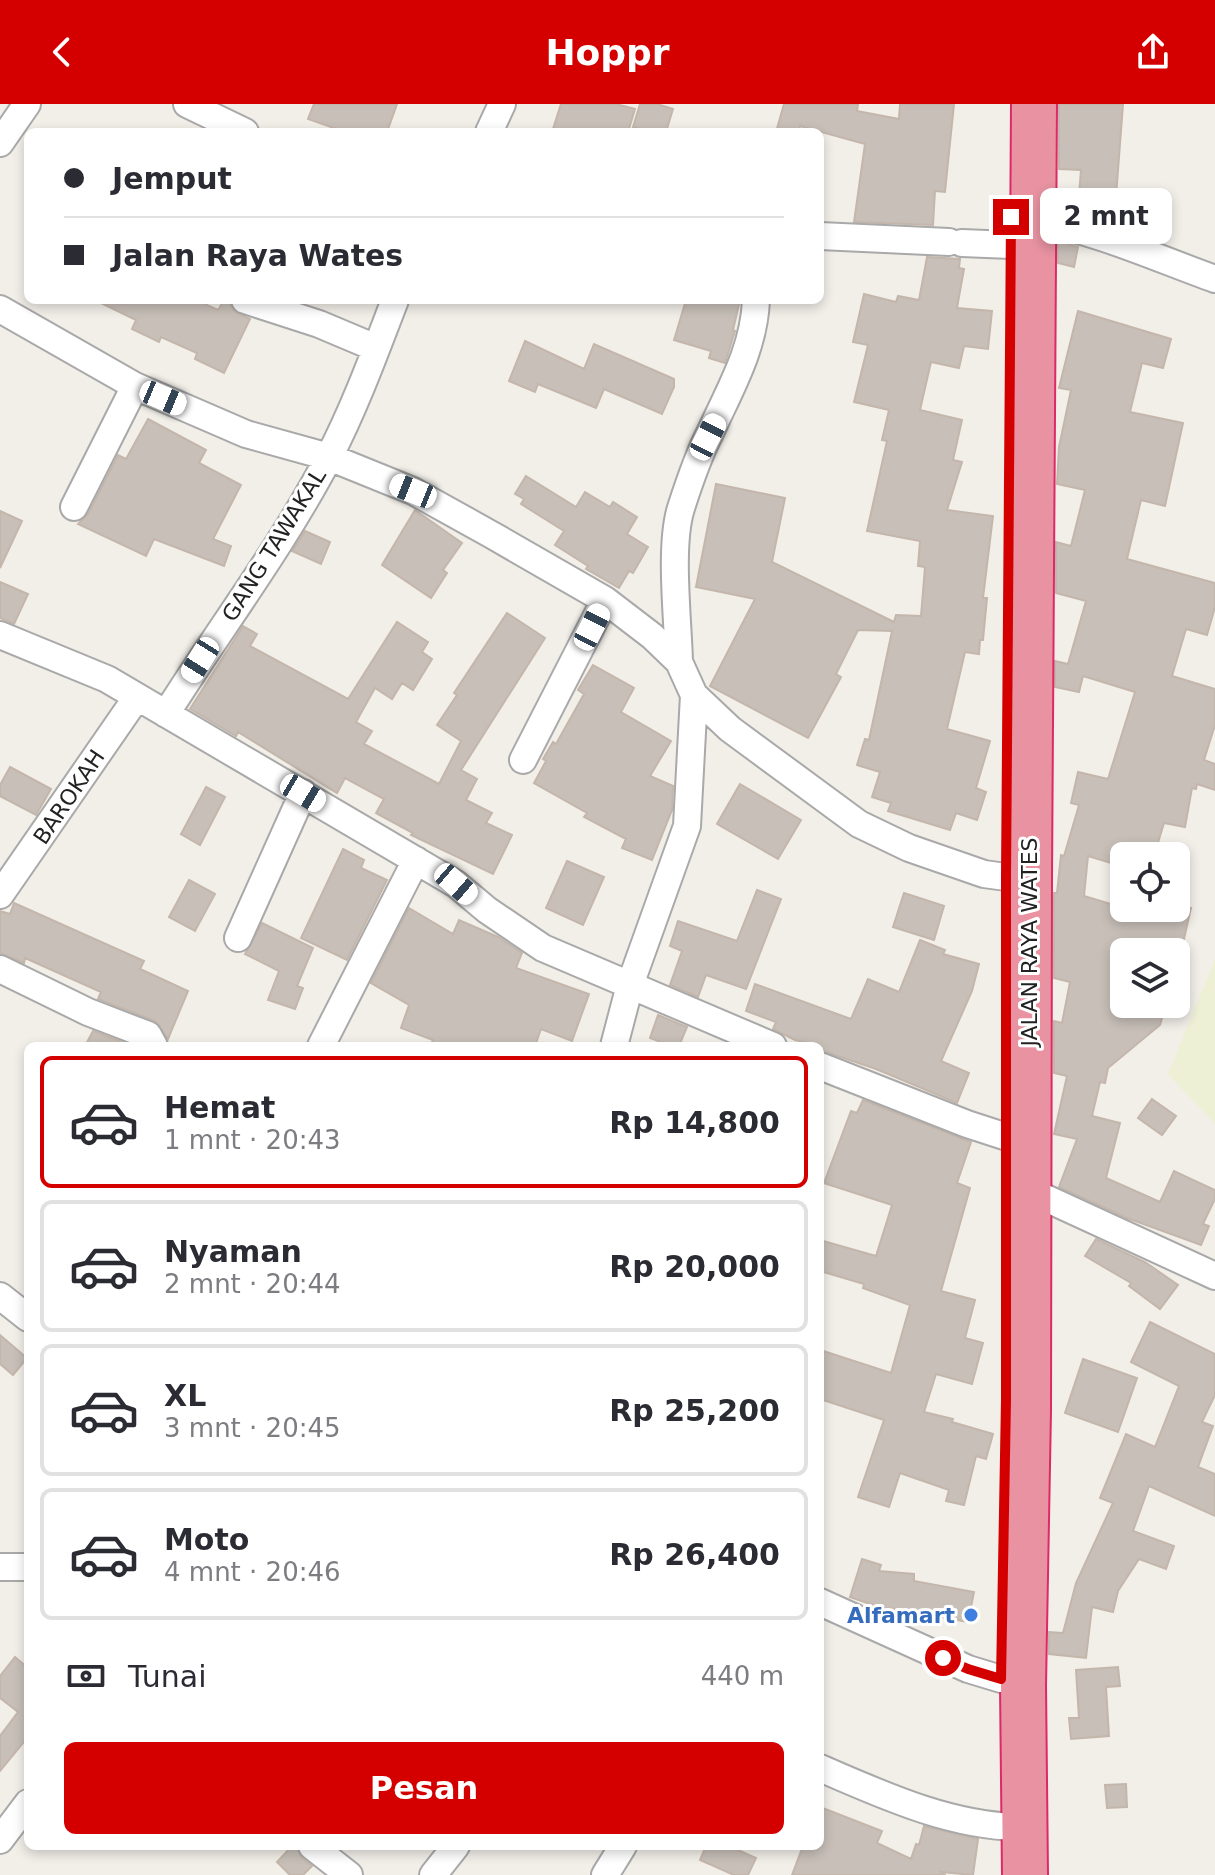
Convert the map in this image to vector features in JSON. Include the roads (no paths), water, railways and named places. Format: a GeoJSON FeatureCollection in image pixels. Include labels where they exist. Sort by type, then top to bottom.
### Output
{"type":"FeatureCollection","features":[{"type":"Feature","properties":{"kind":"highway","name":"JALAN RAYA WATES"},"geometry":{"type":"LineString","coordinates":[[1002,1875],[1014,1827],[1023,1672],[1028,1410],[1022,233],[1012,104]]}},
{"type":"Feature","properties":{"kind":"highway","name":"JALAN RAYA WATES"},"geometry":{"type":"LineString","coordinates":[[1025,1875],[1014,1827],[1001,1679],[1007,1137],[1006,877],[1022,233],[1034,104]]}},
{"type":"Feature","properties":{"kind":"street"},"geometry":{"type":"LineString","coordinates":[[0,143],[27,104]]}},
{"type":"Feature","properties":{"kind":"street"},"geometry":{"type":"LineString","coordinates":[[187,104],[237,128]]}},
{"type":"Feature","properties":{"kind":"street"},"geometry":{"type":"LineString","coordinates":[[491,128],[502,104]]}},
{"type":"Feature","properties":{"kind":"street"},"geometry":{"type":"LineString","coordinates":[[824,236],[955,242],[1022,233],[1051,223],[1214,274]]}},
{"type":"Feature","properties":{"kind":"street"},"geometry":{"type":"LineString","coordinates":[[257,304],[319,324],[376,348]]}},
{"type":"Feature","properties":{"kind":"street","name":"GANG TAWAKAL"},"geometry":{"type":"LineString","coordinates":[[166,714],[217,634],[249,592],[329,457],[393,304]]}},
{"type":"Feature","properties":{"kind":"street"},"geometry":{"type":"LineString","coordinates":[[679,662],[676,546],[680,511],[708,437],[746,356],[755,328],[756,304]]}},
{"type":"Feature","properties":{"kind":"street"},"geometry":{"type":"LineString","coordinates":[[0,309],[135,386],[246,434],[329,457],[413,491],[605,600],[652,636],[679,662],[694,695],[730,729],[859,824],[909,848],[984,874],[1006,877]]}},
{"type":"Feature","properties":{"kind":"street"},"geometry":{"type":"LineString","coordinates":[[74,507],[135,386]]}},
{"type":"Feature","properties":{"kind":"street"},"geometry":{"type":"LineString","coordinates":[[523,760],[605,600]]}},
{"type":"Feature","properties":{"kind":"street"},"geometry":{"type":"LineString","coordinates":[[0,635],[107,679],[456,884],[487,910],[543,948],[764,1042]]}},
{"type":"Feature","properties":{"kind":"street"},"geometry":{"type":"LineString","coordinates":[[615,1042],[630,985],[687,826],[694,695]]}},
{"type":"Feature","properties":{"kind":"street","name":"BAROKAH"},"geometry":{"type":"LineString","coordinates":[[0,895],[137,697]]}},
{"type":"Feature","properties":{"kind":"street"},"geometry":{"type":"LineString","coordinates":[[238,938],[303,793]]}},
{"type":"Feature","properties":{"kind":"street"},"geometry":{"type":"LineString","coordinates":[[323,1042],[416,860]]}},
{"type":"Feature","properties":{"kind":"street"},"geometry":{"type":"LineString","coordinates":[[0,969],[88,1012],[148,1035],[152,1042]]}},
{"type":"Feature","properties":{"kind":"street"},"geometry":{"type":"LineString","coordinates":[[824,1068],[1007,1137]]}},
{"type":"Feature","properties":{"kind":"street"},"geometry":{"type":"LineString","coordinates":[[1028,1190],[1215,1276]]}},
{"type":"Feature","properties":{"kind":"street"},"geometry":{"type":"LineString","coordinates":[[0,1296],[24,1315]]}},
{"type":"Feature","properties":{"kind":"street"},"geometry":{"type":"LineString","coordinates":[[0,1567],[24,1567]]}},
{"type":"Feature","properties":{"kind":"street"},"geometry":{"type":"LineString","coordinates":[[824,1604],[968,1669],[1001,1679]]}},
{"type":"Feature","properties":{"kind":"street"},"geometry":{"type":"LineString","coordinates":[[824,1770],[920,1808],[1014,1827]]}},
{"type":"Feature","properties":{"kind":"street"},"geometry":{"type":"LineString","coordinates":[[0,1840],[24,1808]]}},
{"type":"Feature","properties":{"kind":"street"},"geometry":{"type":"LineString","coordinates":[[317,1850],[349,1875]]}},
{"type":"Feature","properties":{"kind":"street"},"geometry":{"type":"LineString","coordinates":[[433,1875],[453,1850]]}},
{"type":"Feature","properties":{"kind":"street"},"geometry":{"type":"LineString","coordinates":[[605,1875],[621,1850]]}},
{"type":"Feature","properties":{"kind":"place","name":"Alfamart"},"geometry":{"type":"Point","coordinates":[971,1615]}}]}
